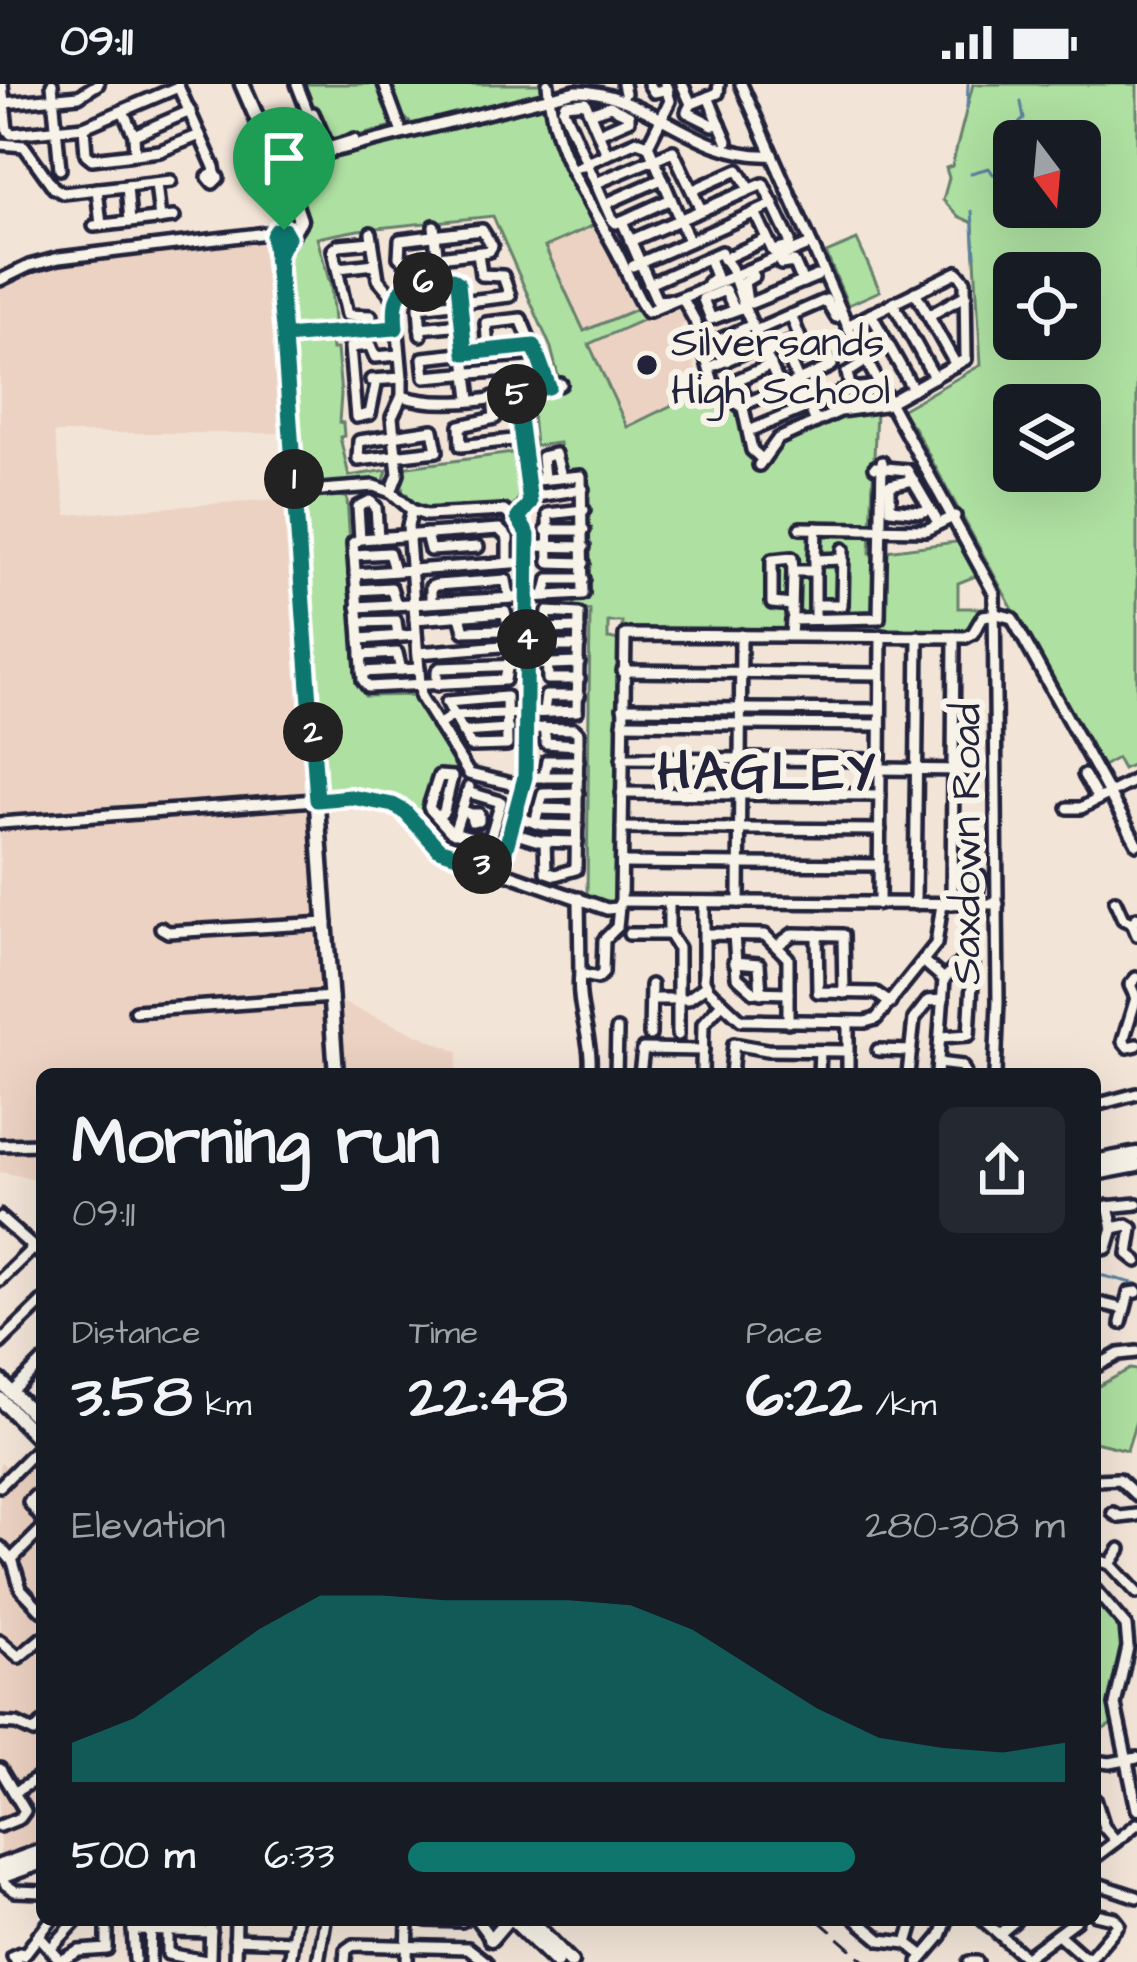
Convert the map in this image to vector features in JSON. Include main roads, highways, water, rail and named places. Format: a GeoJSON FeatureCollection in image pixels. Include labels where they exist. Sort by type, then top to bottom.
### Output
{"type":"FeatureCollection","features":[{"type":"Feature","properties":{"kind":"main road"},"geometry":{"type":"LineString","coordinates":[[244,84],[300,217],[280,237],[284,337],[336,1068]]}},
{"type":"Feature","properties":{"kind":"main road"},"geometry":{"type":"LineString","coordinates":[[1101,1161],[1137,1154]]}},
{"type":"Feature","properties":{"kind":"main road"},"geometry":{"type":"LineString","coordinates":[[1101,1172],[1137,1165]]}},
{"type":"Feature","properties":{"kind":"main road"},"geometry":{"type":"LineString","coordinates":[[0,1381],[36,1417]]}},
{"type":"Feature","properties":{"kind":"main road"},"geometry":{"type":"LineString","coordinates":[[0,1400],[36,1437]]}},
{"type":"Feature","properties":{"kind":"main road"},"geometry":{"type":"LineString","coordinates":[[0,1865],[36,1852]]}},
{"type":"Feature","properties":{"kind":"main road"},"geometry":{"type":"LineString","coordinates":[[2,1880],[36,1865]]}},
{"type":"Feature","properties":{"kind":"main road"},"geometry":{"type":"LineString","coordinates":[[536,1926],[571,1962]]}},
{"type":"Feature","properties":{"kind":"main road"},"geometry":{"type":"LineString","coordinates":[[503,1927],[537,1943],[556,1962]]}},
{"type":"Feature","properties":{"kind":"waterway"},"geometry":{"type":"LineString","coordinates":[[967,108],[968,84]]}},
{"type":"Feature","properties":{"kind":"waterway"},"geometry":{"type":"LineString","coordinates":[[971,173],[989,168],[993,174],[1011,173],[1010,144],[1024,119],[1021,102]]}},
{"type":"Feature","properties":{"kind":"waterway"},"geometry":{"type":"LineString","coordinates":[[972,211],[975,256]]}},
{"type":"Feature","properties":{"kind":"waterway"},"geometry":{"type":"LineString","coordinates":[[1101,1275],[1137,1284]]}},
{"type":"Feature","properties":{"kind":"railway"},"geometry":{"type":"LineString","coordinates":[[0,1207],[36,1239]]}},
{"type":"Feature","properties":{"kind":"railway"},"geometry":{"type":"LineString","coordinates":[[825,1926],[866,1962]]}},
{"type":"Feature","properties":{"kind":"place","name":"Silversands High School"},"geometry":{"type":"Point","coordinates":[647,365]}},
{"type":"Feature","properties":{"kind":"district","name":"HAGLEY"},"geometry":{"type":"Point","coordinates":[768,770]}}]}
